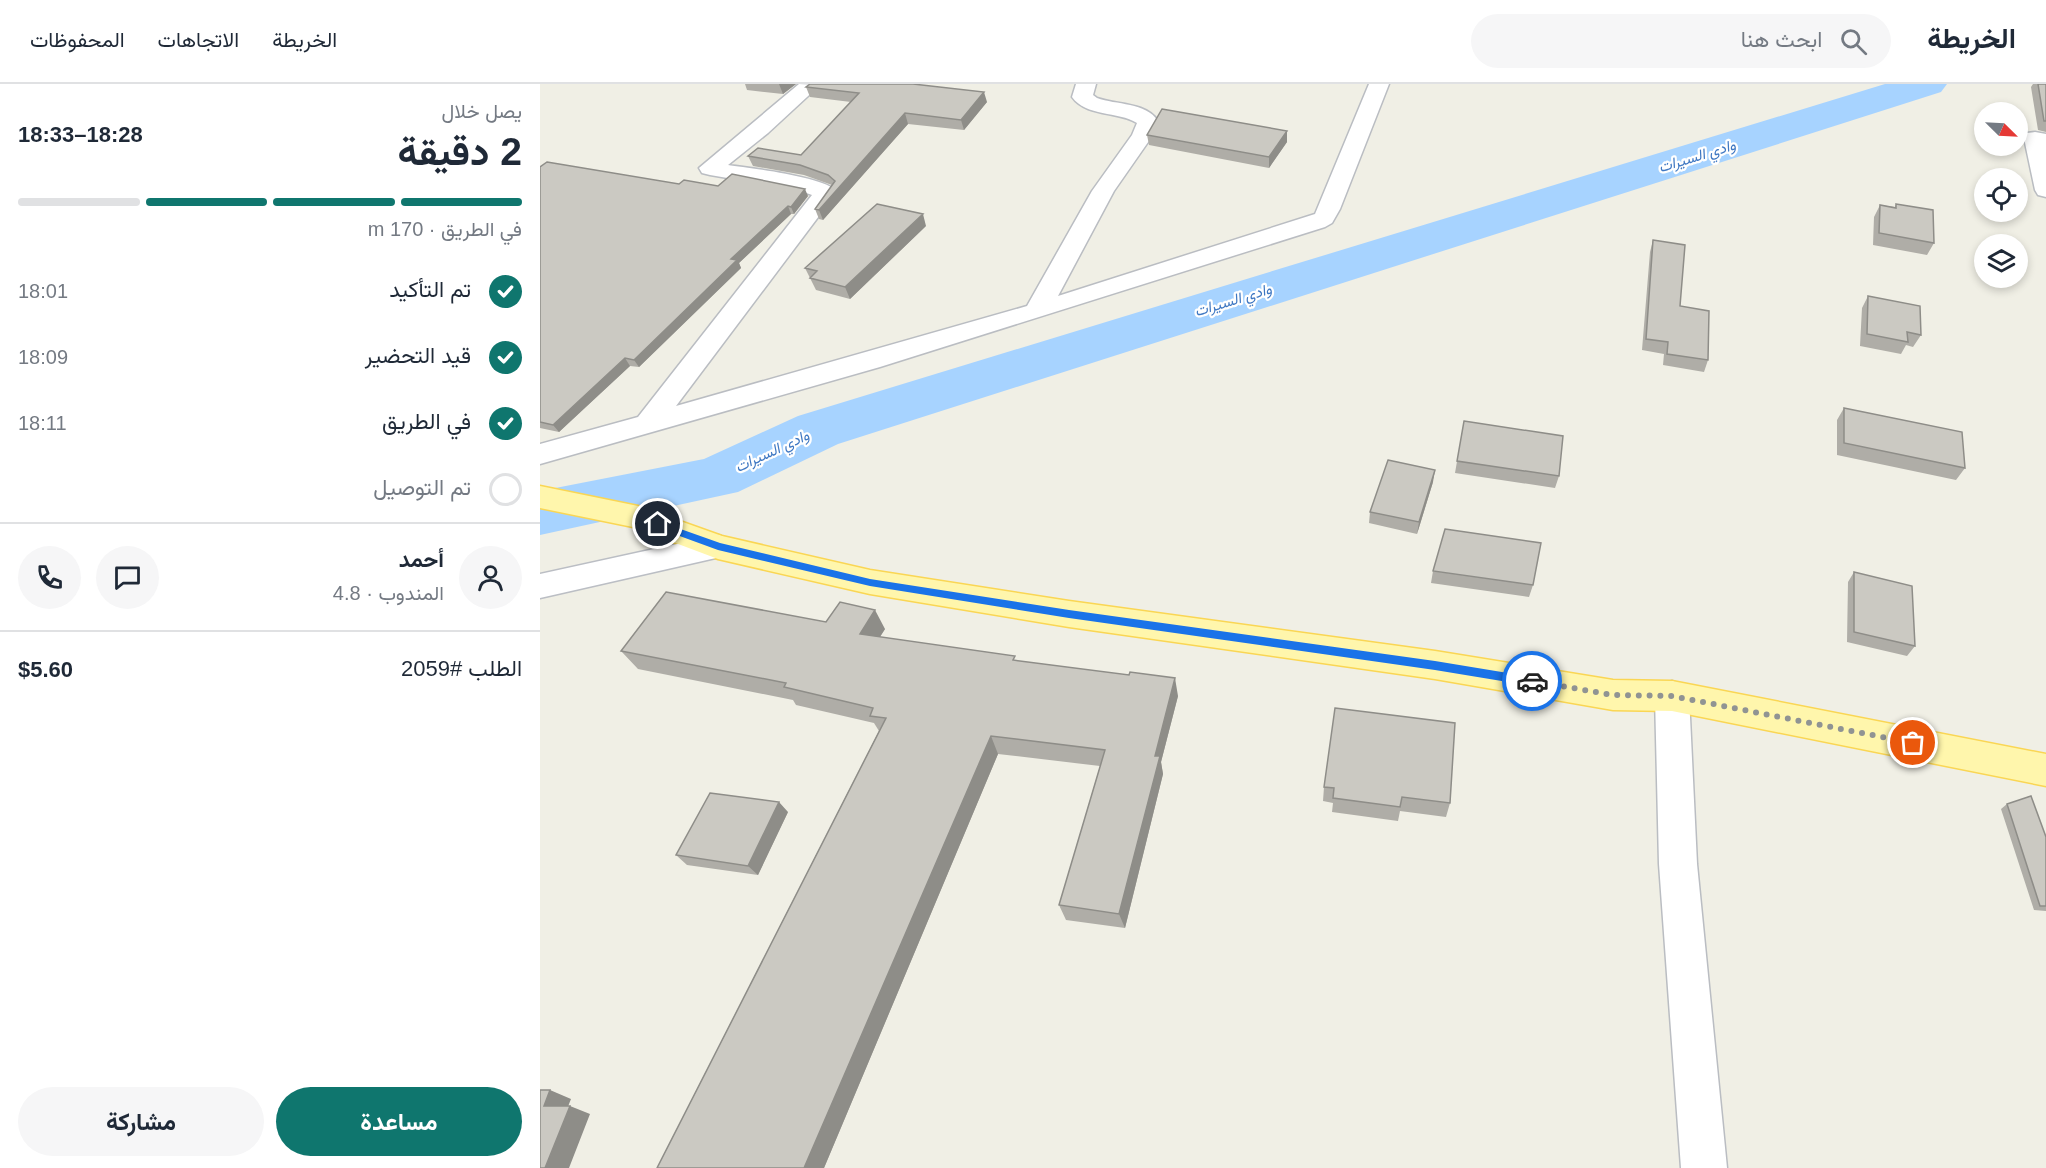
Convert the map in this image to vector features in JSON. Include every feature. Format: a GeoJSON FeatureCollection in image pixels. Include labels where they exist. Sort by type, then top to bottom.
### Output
{"type":"FeatureCollection","features":[{"type":"Feature","properties":{"kind":"main road"},"geometry":{"type":"LineString","coordinates":[[540,497],[638,517],[718,547],[870,582],[1058,612],[1424,664],[1613,695],[1672,696],[2046,770]]}},
{"type":"Feature","properties":{"kind":"street"},"geometry":{"type":"LineString","coordinates":[[1037,311],[1103,191],[1142,135],[1148,121],[1141,115],[1090,104],[1082,97],[1086,84]]}},
{"type":"Feature","properties":{"kind":"street"},"geometry":{"type":"LineString","coordinates":[[540,454],[646,426],[1037,311],[1304,227],[1324,218],[1378,84]]}},
{"type":"Feature","properties":{"kind":"street"},"geometry":{"type":"LineString","coordinates":[[646,426],[826,192],[803,184],[710,168],[761,129],[810,85]]}},
{"type":"Feature","properties":{"kind":"street"},"geometry":{"type":"LineString","coordinates":[[2046,140],[2035,138],[2046,190]]}},
{"type":"Feature","properties":{"kind":"street"},"geometry":{"type":"LineString","coordinates":[[540,586],[718,547]]}},
{"type":"Feature","properties":{"kind":"street"},"geometry":{"type":"LineString","coordinates":[[1672,696],[1678,864],[1704,1168]]}},
{"type":"Feature","properties":{"kind":"building"},"geometry":{"type":"Polygon","coordinates":[[[810,84],[913,84],[984,92],[961,120],[905,113],[819,210],[815,209],[835,181],[828,175],[800,165],[748,156],[758,148],[801,155],[859,93],[806,87],[810,84]]]}},
{"type":"Feature","properties":{"kind":"building"},"geometry":{"type":"Polygon","coordinates":[[[2038,84],[2046,84],[2046,121],[2044,121],[2038,84]]]}},
{"type":"Feature","properties":{"kind":"building"},"geometry":{"type":"Polygon","coordinates":[[[1162,109],[1287,131],[1269,157],[1147,135],[1162,109]]]}},
{"type":"Feature","properties":{"kind":"building"},"geometry":{"type":"Polygon","coordinates":[[[547,162],[679,184],[684,180],[718,186],[732,174],[805,189],[791,207],[788,206],[731,259],[737,260],[634,360],[625,358],[553,425],[540,422],[540,167],[547,162]]]}},
{"type":"Feature","properties":{"kind":"building"},"geometry":{"type":"Polygon","coordinates":[[[877,204],[923,214],[845,287],[810,278],[817,271],[805,268],[877,204]]]}},
{"type":"Feature","properties":{"kind":"building"},"geometry":{"type":"Polygon","coordinates":[[[1896,204],[1933,210],[1934,243],[1879,233],[1880,205],[1896,208],[1896,204]]]}},
{"type":"Feature","properties":{"kind":"building"},"geometry":{"type":"Polygon","coordinates":[[[1653,240],[1685,245],[1680,306],[1709,311],[1708,360],[1667,354],[1668,342],[1646,339],[1653,240]]]}},
{"type":"Feature","properties":{"kind":"building"},"geometry":{"type":"Polygon","coordinates":[[[1868,296],[1920,306],[1921,335],[1907,332],[1908,342],[1867,334],[1868,296]]]}},
{"type":"Feature","properties":{"kind":"building"},"geometry":{"type":"Polygon","coordinates":[[[1844,408],[1962,432],[1965,468],[1844,443],[1844,408]]]}},
{"type":"Feature","properties":{"kind":"building"},"geometry":{"type":"Polygon","coordinates":[[[1464,421],[1563,436],[1559,476],[1457,461],[1464,421]]]}},
{"type":"Feature","properties":{"kind":"building"},"geometry":{"type":"Polygon","coordinates":[[[1388,460],[1435,470],[1419,522],[1370,512],[1388,460]]]}},
{"type":"Feature","properties":{"kind":"building"},"geometry":{"type":"Polygon","coordinates":[[[1445,529],[1541,543],[1533,585],[1433,571],[1445,529]]]}},
{"type":"Feature","properties":{"kind":"building"},"geometry":{"type":"Polygon","coordinates":[[[1854,572],[1912,586],[1915,646],[1854,632],[1854,572]]]}},
{"type":"Feature","properties":{"kind":"building"},"geometry":{"type":"Polygon","coordinates":[[[666,592],[826,622],[840,602],[875,610],[860,634],[1015,656],[1013,660],[1129,675],[1130,672],[1175,678],[1155,756],[1160,756],[1119,914],[1059,905],[1105,750],[991,736],[804,1168],[657,1168],[886,718],[870,716],[873,708],[784,687],[786,683],[621,651],[666,592]]]}},
{"type":"Feature","properties":{"kind":"building"},"geometry":{"type":"Polygon","coordinates":[[[1335,708],[1455,723],[1450,803],[1402,797],[1400,807],[1333,798],[1334,788],[1324,787],[1335,708]]]}},
{"type":"Feature","properties":{"kind":"building"},"geometry":{"type":"Polygon","coordinates":[[[710,793],[779,802],[748,866],[676,855],[710,793]]]}},
{"type":"Feature","properties":{"kind":"building"},"geometry":{"type":"Polygon","coordinates":[[[2031,796],[2046,837],[2046,906],[2040,906],[2007,804],[2031,796]]]}},
{"type":"Feature","properties":{"kind":"building"},"geometry":{"type":"Polygon","coordinates":[[[540,1090],[550,1090],[544,1106],[570,1106],[545,1168],[540,1168],[540,1090]]]}},
{"type":"Feature","properties":{"kind":"waterway","name":"وادي السيرات"},"geometry":{"type":"LineString","coordinates":[[540,513],[717,477],[818,430],[1927,84]]}},
{"type":"Feature","properties":{"kind":"way so far"},"geometry":{"type":"LineString","coordinates":[[1532,681],[1613,695],[1672,696],[1913,743]]}},
{"type":"Feature","properties":{"kind":"route"},"geometry":{"type":"LineString","coordinates":[[658,524],[718,547],[870,582],[1069,614],[1532,681]]}}]}
